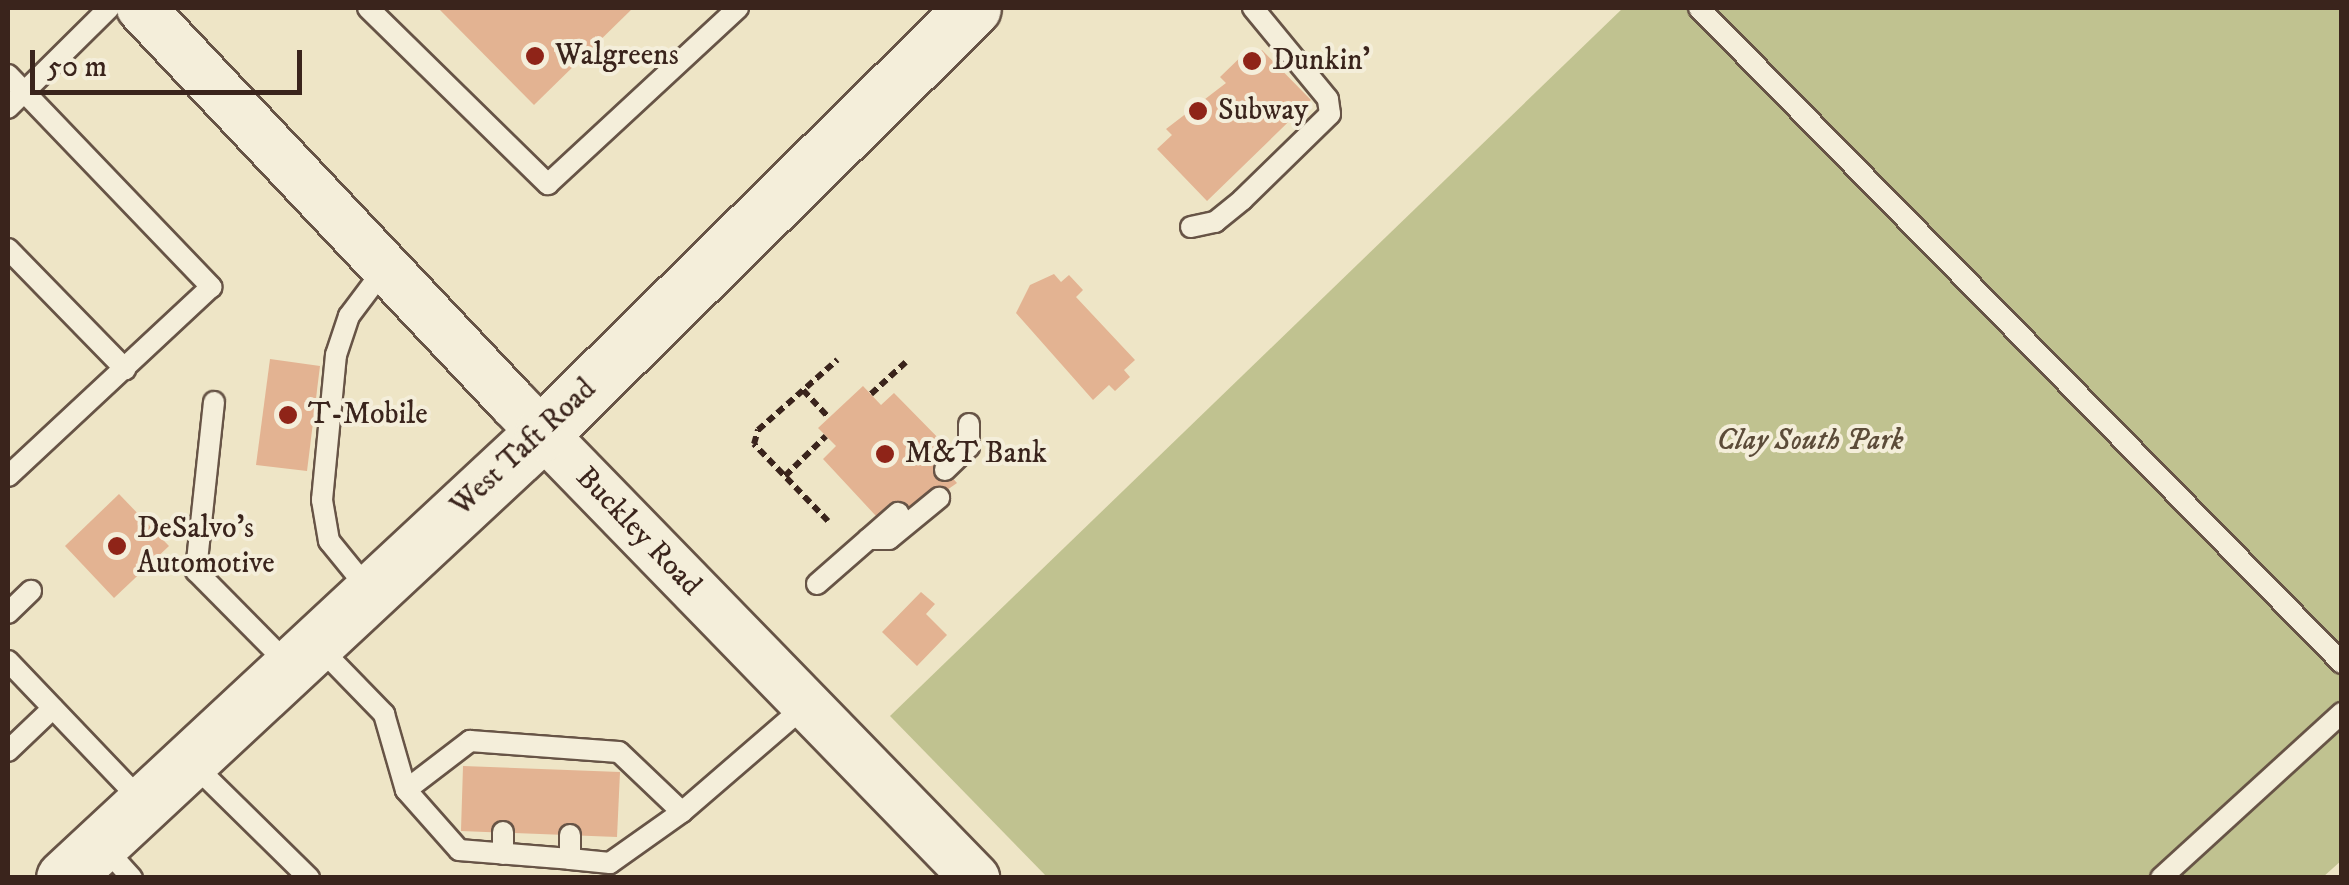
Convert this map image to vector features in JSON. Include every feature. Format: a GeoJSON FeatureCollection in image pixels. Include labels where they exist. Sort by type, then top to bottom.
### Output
{"type":"FeatureCollection","features":[{"type":"Feature","properties":{"kind":"main road","name":"West Taft Road"},"geometry":{"type":"LineString","coordinates":[[98,866],[142,801],[542,433],[953,19]]}},
{"type":"Feature","properties":{"kind":"street","name":"Buckley Road"},"geometry":{"type":"LineString","coordinates":[[141,8],[542,433],[975,878]]}},
{"type":"Feature","properties":{"kind":"lane"},"geometry":{"type":"LineString","coordinates":[[8,108],[109,8]]}},
{"type":"Feature","properties":{"kind":"lane"},"geometry":{"type":"LineString","coordinates":[[368,8],[548,184],[738,8]]}},
{"type":"Feature","properties":{"kind":"lane"},"geometry":{"type":"LineString","coordinates":[[1191,227],[1215,222],[1330,114],[1328,99],[1252,8]]}},
{"type":"Feature","properties":{"kind":"lane"},"geometry":{"type":"LineString","coordinates":[[1699,8],[2342,663]]}},
{"type":"Feature","properties":{"kind":"lane"},"geometry":{"type":"LineString","coordinates":[[8,75],[211,286],[8,476]]}},
{"type":"Feature","properties":{"kind":"lane"},"geometry":{"type":"LineString","coordinates":[[8,249],[125,369]]}},
{"type":"Feature","properties":{"kind":"lane"},"geometry":{"type":"LineString","coordinates":[[370,592],[329,541],[322,500],[336,356],[350,316],[385,268]]}},
{"type":"Feature","properties":{"kind":"lane"},"geometry":{"type":"LineString","coordinates":[[214,402],[196,571],[384,714],[406,790],[459,850],[503,843],[570,859],[610,862],[682,812],[806,705]]}},
{"type":"Feature","properties":{"kind":"lane"},"geometry":{"type":"LineString","coordinates":[[950,476],[972,437],[968,424]]}},
{"type":"Feature","properties":{"kind":"lane"},"geometry":{"type":"LineString","coordinates":[[868,540],[889,540],[939,498]]}},
{"type":"Feature","properties":{"kind":"lane"},"geometry":{"type":"LineString","coordinates":[[817,584],[898,513]]}},
{"type":"Feature","properties":{"kind":"lane"},"geometry":{"type":"LineString","coordinates":[[8,613],[31,591]]}},
{"type":"Feature","properties":{"kind":"lane"},"geometry":{"type":"LineString","coordinates":[[8,661],[142,801]]}},
{"type":"Feature","properties":{"kind":"lane"},"geometry":{"type":"LineString","coordinates":[[8,751],[53,708]]}},
{"type":"Feature","properties":{"kind":"lane"},"geometry":{"type":"LineString","coordinates":[[2161,878],[2342,713]]}},
{"type":"Feature","properties":{"kind":"lane"},"geometry":{"type":"LineString","coordinates":[[406,790],[470,741],[506,744],[572,760],[619,752],[682,812]]}},
{"type":"Feature","properties":{"kind":"lane"},"geometry":{"type":"LineString","coordinates":[[505,768],[506,744]]}},
{"type":"Feature","properties":{"kind":"lane"},"geometry":{"type":"LineString","coordinates":[[188,760],[309,878]]}},
{"type":"Feature","properties":{"kind":"lane"},"geometry":{"type":"LineString","coordinates":[[570,835],[570,859]]}},
{"type":"Feature","properties":{"kind":"path"},"geometry":{"type":"LineString","coordinates":[[828,521],[754,444],[758,430],[837,360]]}},
{"type":"Feature","properties":{"kind":"path"},"geometry":{"type":"LineString","coordinates":[[870,394],[906,362]]}},
{"type":"Feature","properties":{"kind":"path"},"geometry":{"type":"LineString","coordinates":[[803,390],[829,418]]}},
{"type":"Feature","properties":{"kind":"path"},"geometry":{"type":"LineString","coordinates":[[785,476],[826,436]]}},
{"type":"Feature","properties":{"kind":"green space","name":"Clay South Park"},"geometry":{"type":"Polygon","coordinates":[[[1623,8],[2341,8],[2342,860],[2323,877],[1047,877],[890,716],[1623,8]]]}},
{"type":"Feature","properties":{"kind":"building","name":"Walgreens"},"geometry":{"type":"Polygon","coordinates":[[[438,8],[633,8],[534,105],[438,8]]]}},
{"type":"Feature","properties":{"kind":"building"},"geometry":{"type":"Polygon","coordinates":[[[1250,48],[1257,55],[1262,50],[1311,100],[1207,201],[1157,149],[1172,135],[1166,129],[1226,83],[1220,77],[1250,48]]]}},
{"type":"Feature","properties":{"kind":"building"},"geometry":{"type":"Polygon","coordinates":[[[1054,274],[1061,282],[1069,275],[1083,290],[1076,297],[1135,360],[1124,370],[1130,377],[1115,391],[1109,385],[1093,400],[1016,313],[1030,285],[1054,274]]]}},
{"type":"Feature","properties":{"kind":"building","name":"T-Mobile"},"geometry":{"type":"Polygon","coordinates":[[[270,359],[320,366],[307,471],[256,465],[270,359]]]}},
{"type":"Feature","properties":{"kind":"building","name":"M&T Bank"},"geometry":{"type":"Polygon","coordinates":[[[863,386],[881,405],[894,393],[948,448],[936,460],[957,483],[904,520],[889,504],[876,516],[823,459],[836,446],[818,428],[863,386]]]}},
{"type":"Feature","properties":{"kind":"building","name":"DeSalvo's Automotive"},"geometry":{"type":"Polygon","coordinates":[[[119,494],[169,546],[114,598],[65,546],[119,494]]]}},
{"type":"Feature","properties":{"kind":"building"},"geometry":{"type":"Polygon","coordinates":[[[921,592],[935,604],[926,614],[947,635],[917,666],[882,632],[921,592]]]}},
{"type":"Feature","properties":{"kind":"building"},"geometry":{"type":"Polygon","coordinates":[[[463,766],[620,772],[617,837],[461,831],[463,766]]]}},
{"type":"Feature","properties":{"kind":"place","name":"Walgreens"},"geometry":{"type":"Point","coordinates":[535,56]}},
{"type":"Feature","properties":{"kind":"place","name":"Dunkin'"},"geometry":{"type":"Point","coordinates":[1252,61]}},
{"type":"Feature","properties":{"kind":"place","name":"Subway"},"geometry":{"type":"Point","coordinates":[1198,111]}},
{"type":"Feature","properties":{"kind":"place","name":"T-Mobile"},"geometry":{"type":"Point","coordinates":[288,415]}},
{"type":"Feature","properties":{"kind":"place","name":"M&T Bank"},"geometry":{"type":"Point","coordinates":[885,454]}},
{"type":"Feature","properties":{"kind":"place","name":"DeSalvo's Automotive"},"geometry":{"type":"Point","coordinates":[117,546]}}]}
